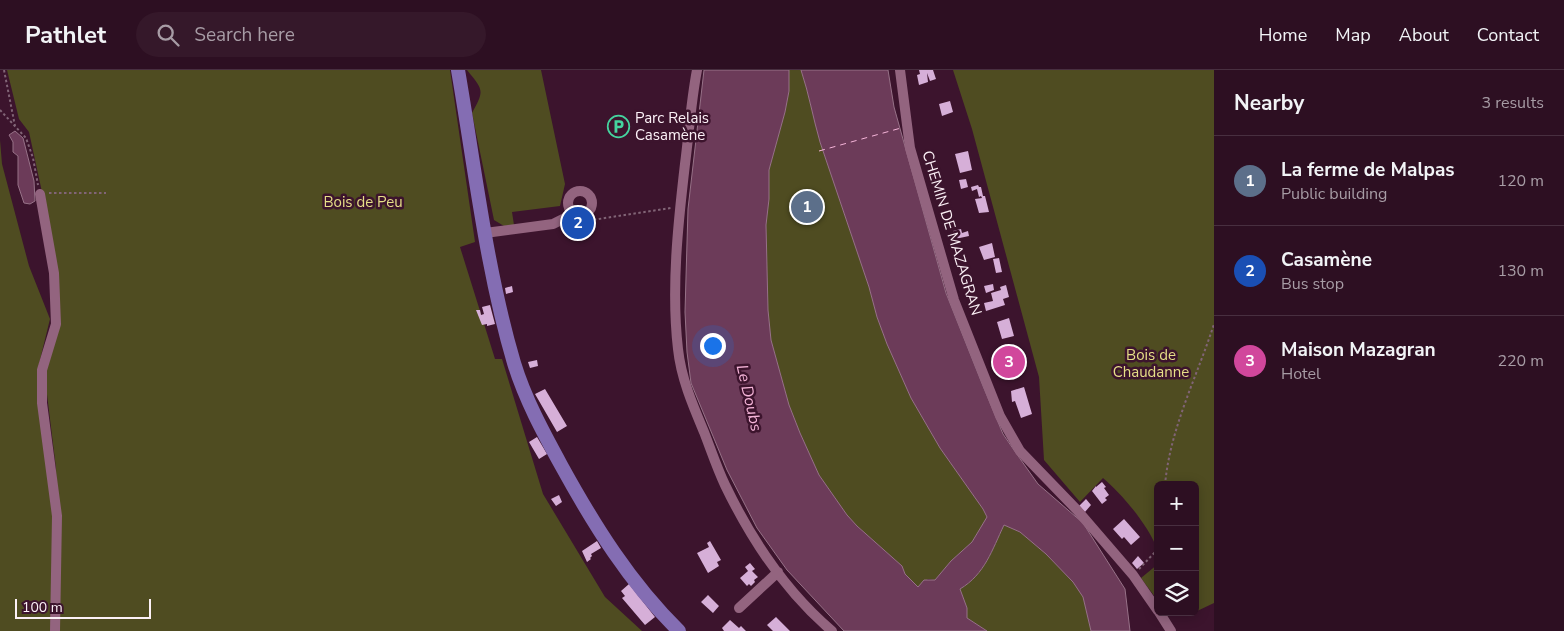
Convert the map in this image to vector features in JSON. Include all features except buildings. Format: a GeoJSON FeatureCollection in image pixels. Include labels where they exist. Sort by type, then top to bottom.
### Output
{"type":"FeatureCollection","features":[{"type":"Feature","properties":{"kind":"main road"},"geometry":{"type":"LineString","coordinates":[[462,76],[485,233],[495,287],[514,363],[526,396],[539,424],[590,517],[622,566],[679,631]]}},
{"type":"Feature","properties":{"kind":"street"},"geometry":{"type":"LineString","coordinates":[[697,70],[676,253],[676,327],[678,351],[684,381],[725,484],[754,538],[778,572],[812,614],[832,631]]}},
{"type":"Feature","properties":{"kind":"street","name":"CHEMIN DE MAZAGRAN"},"geometry":{"type":"LineString","coordinates":[[900,70],[910,148],[954,300],[1000,416],[1020,451],[1077,510],[1133,575],[1154,606]]}},
{"type":"Feature","properties":{"kind":"street"},"geometry":{"type":"LineString","coordinates":[[40,194],[54,273],[56,324],[42,370],[42,404],[57,516],[55,631]]}},
{"type":"Feature","properties":{"kind":"street"},"geometry":{"type":"LineString","coordinates":[[485,233],[553,224],[574,215]]}},
{"type":"Feature","properties":{"kind":"street"},"geometry":{"type":"LineString","coordinates":[[739,608],[778,572]]}},
{"type":"Feature","properties":{"kind":"street","name":"CHEMIN DE MAZAGRAN"},"geometry":{"type":"LineString","coordinates":[[1161,616],[1171,631]]}},
{"type":"Feature","properties":{"kind":"path"},"geometry":{"type":"LineString","coordinates":[[4,70],[15,126]]}},
{"type":"Feature","properties":{"kind":"path"},"geometry":{"type":"LineString","coordinates":[[0,110],[26,138],[40,194],[106,193]]}},
{"type":"Feature","properties":{"kind":"path"},"geometry":{"type":"LineString","coordinates":[[574,215],[680,206]]}},
{"type":"Feature","properties":{"kind":"path"},"geometry":{"type":"LineString","coordinates":[[1165,481],[1167,464],[1173,440],[1195,373],[1214,324]]}},
{"type":"Feature","properties":{"kind":"path"},"geometry":{"type":"LineString","coordinates":[[1133,575],[1154,553]]}},
{"type":"Feature","properties":{"kind":"green space","name":"Bois de Peu"},"geometry":{"type":"Polygon","coordinates":[[[7,70],[450,70],[475,242],[460,247],[495,359],[502,359],[543,494],[605,597],[642,631],[59,631],[56,468],[44,370],[53,347],[53,243],[29,132],[19,119],[7,70]]]}},
{"type":"Feature","properties":{"kind":"green space"},"geometry":{"type":"Polygon","coordinates":[[[467,70],[541,70],[565,184],[560,206],[512,212],[514,225],[504,226],[494,220],[472,113],[479,99],[480,90],[467,70]]]}},
{"type":"Feature","properties":{"kind":"green space"},"geometry":{"type":"Polygon","coordinates":[[[789,70],[801,70],[820,142],[887,344],[911,398],[940,448],[983,509],[987,518],[972,542],[951,561],[935,580],[928,579],[918,587],[905,574],[902,566],[847,515],[819,475],[789,405],[771,340],[768,310],[766,225],[769,199],[769,170],[785,112],[789,91],[789,70]]]}},
{"type":"Feature","properties":{"kind":"green space","name":"Bois de Chaudanne"},"geometry":{"type":"Polygon","coordinates":[[[953,70],[1214,70],[1214,603],[1199,610],[1199,481],[1154,481],[1154,541],[1135,512],[1103,478],[1080,502],[1044,460],[1039,377],[972,129],[953,70]]]}},
{"type":"Feature","properties":{"kind":"green space"},"geometry":{"type":"Polygon","coordinates":[[[0,140],[2,164],[29,266],[50,319],[38,368],[54,516],[52,631],[0,631],[0,140]]]}},
{"type":"Feature","properties":{"kind":"green space"},"geometry":{"type":"Polygon","coordinates":[[[1004,525],[1020,532],[1046,554],[1073,582],[1083,597],[1091,631],[987,631],[967,618],[967,608],[960,589],[969,583],[982,569],[1004,525]]]}},
{"type":"Feature","properties":{"kind":"green space"},"geometry":{"type":"Polygon","coordinates":[[[1154,567],[1154,596],[1141,578],[1154,567]]]}},
{"type":"Feature","properties":{"kind":"water","name":"Le Doubs"},"geometry":{"type":"Polygon","coordinates":[[[704,70],[789,70],[789,91],[785,112],[769,170],[769,199],[766,225],[768,310],[771,340],[789,405],[800,433],[819,475],[847,515],[902,566],[905,574],[918,587],[924,580],[935,580],[951,561],[972,542],[987,517],[940,448],[911,398],[887,344],[820,142],[801,70],[888,70],[894,107],[946,293],[1003,434],[1038,484],[1083,523],[1125,589],[1130,631],[1091,631],[1083,597],[1073,582],[1046,554],[1020,532],[1004,525],[982,569],[969,583],[960,589],[967,608],[967,618],[987,631],[844,631],[787,570],[757,528],[727,470],[691,383],[685,312],[688,209],[704,70]]]}},
{"type":"Feature","properties":{"kind":"water"},"geometry":{"type":"Polygon","coordinates":[[[15,131],[23,138],[34,181],[35,201],[30,204],[24,203],[18,185],[18,156],[13,152],[13,142],[9,135],[15,131]]]}},
{"type":"Feature","properties":{"kind":"ferry route"},"geometry":{"type":"LineString","coordinates":[[819,151],[901,128]]}},
{"type":"Feature","properties":{"kind":"place","name":"Parc Relais Casamène"},"geometry":{"type":"Point","coordinates":[619,127]}},
{"type":"Feature","properties":{"kind":"place","name":"La ferme de Malpas"},"geometry":{"type":"Point","coordinates":[807,207]}},
{"type":"Feature","properties":{"kind":"place","name":"Casamène"},"geometry":{"type":"Point","coordinates":[578,223]}},
{"type":"Feature","properties":{"kind":"place","name":"Maison Mazagran"},"geometry":{"type":"Point","coordinates":[1009,362]}}]}
